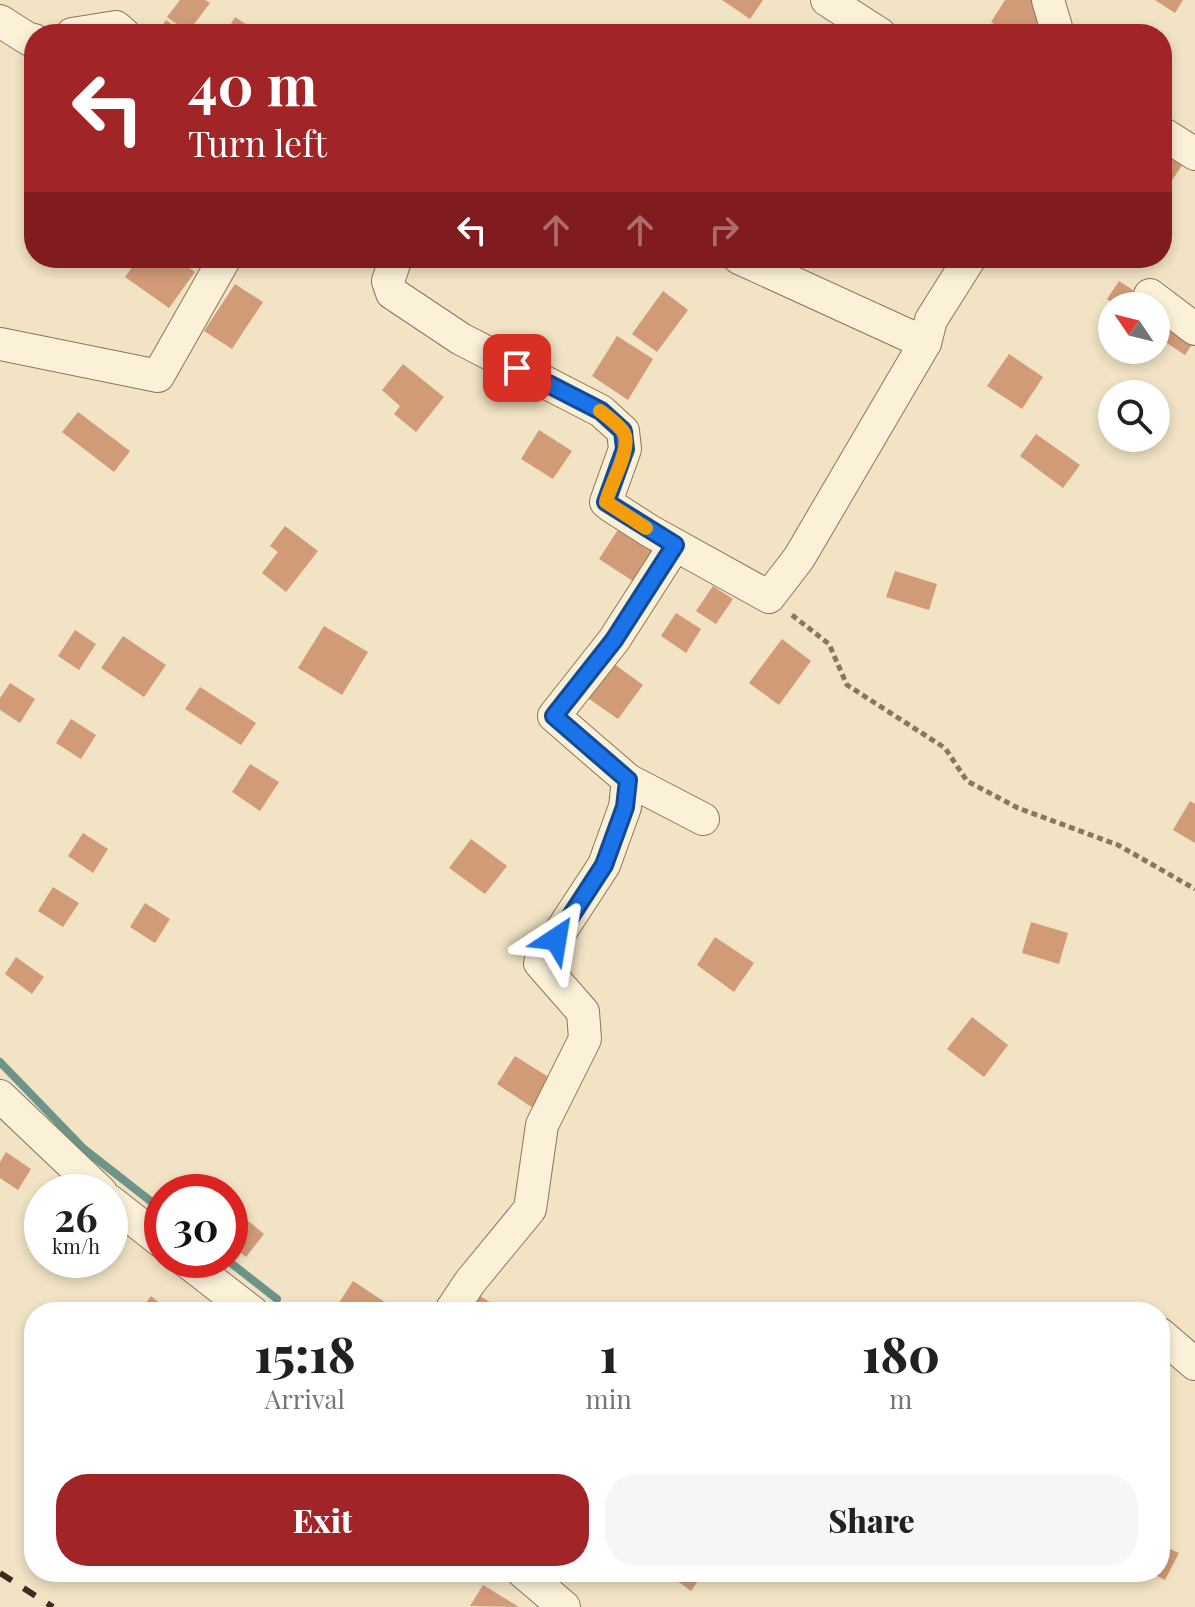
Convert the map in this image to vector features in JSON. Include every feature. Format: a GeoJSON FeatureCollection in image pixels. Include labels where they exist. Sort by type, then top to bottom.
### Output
{"type":"FeatureCollection","features":[{"type":"Feature","properties":{"kind":"street"},"geometry":{"type":"LineString","coordinates":[[827,0],[864,24]]}},
{"type":"Feature","properties":{"kind":"street"},"geometry":{"type":"LineString","coordinates":[[1048,0],[1055,24]]}},
{"type":"Feature","properties":{"kind":"street"},"geometry":{"type":"LineString","coordinates":[[0,21],[24,36]]}},
{"type":"Feature","properties":{"kind":"street"},"geometry":{"type":"LineString","coordinates":[[1172,139],[1195,154]]}},
{"type":"Feature","properties":{"kind":"street"},"geometry":{"type":"LineString","coordinates":[[0,344],[158,376],[219,268]]}},
{"type":"Feature","properties":{"kind":"street"},"geometry":{"type":"LineString","coordinates":[[393,268],[388,281],[392,293],[461,339],[601,411],[623,431],[625,449],[606,502],[675,545],[769,597],[799,558],[925,343],[931,320],[964,268]]}},
{"type":"Feature","properties":{"kind":"street"},"geometry":{"type":"LineString","coordinates":[[761,268],[925,343]]}},
{"type":"Feature","properties":{"kind":"street"},"geometry":{"type":"LineString","coordinates":[[1170,310],[1195,329]]}},
{"type":"Feature","properties":{"kind":"street"},"geometry":{"type":"LineString","coordinates":[[675,545],[614,640],[554,716],[628,780],[703,819]]}},
{"type":"Feature","properties":{"kind":"street"},"geometry":{"type":"LineString","coordinates":[[457,1302],[530,1209],[542,1125],[585,1039],[583,1012],[540,963],[604,865],[625,807],[628,780]]}},
{"type":"Feature","properties":{"kind":"street"},"geometry":{"type":"LineString","coordinates":[[0,1096],[82,1174]]}},
{"type":"Feature","properties":{"kind":"street"},"geometry":{"type":"LineString","coordinates":[[128,1215],[144,1228]]}},
{"type":"Feature","properties":{"kind":"street"},"geometry":{"type":"LineString","coordinates":[[208,1278],[239,1302]]}},
{"type":"Feature","properties":{"kind":"street"},"geometry":{"type":"LineString","coordinates":[[1170,1343],[1195,1364]]}},
{"type":"Feature","properties":{"kind":"street"},"geometry":{"type":"LineString","coordinates":[[535,1582],[564,1607]]}},
{"type":"Feature","properties":{"kind":"path"},"geometry":{"type":"LineString","coordinates":[[769,597],[829,644],[847,685],[945,748],[967,781],[1018,808],[1118,845],[1195,889]]}},
{"type":"Feature","properties":{"kind":"building"},"geometry":{"type":"Polygon","coordinates":[[[180,0],[205,0],[210,3],[194,24],[177,24],[167,17],[180,0]]]}},
{"type":"Feature","properties":{"kind":"building"},"geometry":{"type":"Polygon","coordinates":[[[722,0],[763,0],[750,19],[722,0]]]}},
{"type":"Feature","properties":{"kind":"building"},"geometry":{"type":"Polygon","coordinates":[[[1005,0],[1032,0],[1050,12],[1042,24],[991,22],[1005,0]]]}},
{"type":"Feature","properties":{"kind":"building"},"geometry":{"type":"Polygon","coordinates":[[[1155,0],[1183,0],[1175,13],[1155,0]]]}},
{"type":"Feature","properties":{"kind":"building"},"geometry":{"type":"Polygon","coordinates":[[[235,17],[246,24],[231,24],[235,17]]]}},
{"type":"Feature","properties":{"kind":"building"},"geometry":{"type":"Polygon","coordinates":[[[1172,157],[1183,164],[1172,180],[1172,157]]]}},
{"type":"Feature","properties":{"kind":"building"},"geometry":{"type":"Polygon","coordinates":[[[132,268],[189,268],[195,272],[169,308],[125,277],[132,268]]]}},
{"type":"Feature","properties":{"kind":"building"},"geometry":{"type":"Polygon","coordinates":[[[1119,281],[1136,292],[1112,292],[1119,281]]]}},
{"type":"Feature","properties":{"kind":"building"},"geometry":{"type":"Polygon","coordinates":[[[235,284],[263,302],[232,349],[204,331],[235,284]]]}},
{"type":"Feature","properties":{"kind":"building"},"geometry":{"type":"Polygon","coordinates":[[[663,291],[688,310],[657,352],[632,334],[663,291]]]}},
{"type":"Feature","properties":{"kind":"building"},"geometry":{"type":"Polygon","coordinates":[[[1173,322],[1195,340],[1185,355],[1170,345],[1170,326],[1173,322]]]}},
{"type":"Feature","properties":{"kind":"building"},"geometry":{"type":"Polygon","coordinates":[[[617,336],[653,359],[628,400],[592,376],[617,336]]]}},
{"type":"Feature","properties":{"kind":"building"},"geometry":{"type":"Polygon","coordinates":[[[1009,354],[1043,377],[1022,409],[987,386],[1009,354]]]}},
{"type":"Feature","properties":{"kind":"building"},"geometry":{"type":"Polygon","coordinates":[[[403,364],[444,397],[416,432],[394,414],[400,406],[382,390],[403,364]]]}},
{"type":"Feature","properties":{"kind":"building"},"geometry":{"type":"Polygon","coordinates":[[[78,412],[130,451],[114,472],[62,432],[78,412]]]}},
{"type":"Feature","properties":{"kind":"building"},"geometry":{"type":"Polygon","coordinates":[[[539,430],[572,451],[553,479],[521,459],[539,430]]]}},
{"type":"Feature","properties":{"kind":"building"},"geometry":{"type":"Polygon","coordinates":[[[1036,434],[1080,465],[1063,488],[1020,456],[1036,434]]]}},
{"type":"Feature","properties":{"kind":"building"},"geometry":{"type":"Polygon","coordinates":[[[621,525],[665,553],[642,587],[599,559],[621,525]]]}},
{"type":"Feature","properties":{"kind":"building"},"geometry":{"type":"Polygon","coordinates":[[[285,526],[318,551],[286,592],[262,573],[278,552],[270,546],[285,526]]]}},
{"type":"Feature","properties":{"kind":"building"},"geometry":{"type":"Polygon","coordinates":[[[895,571],[937,584],[929,610],[886,597],[895,571]]]}},
{"type":"Feature","properties":{"kind":"building"},"geometry":{"type":"Polygon","coordinates":[[[713,586],[733,599],[716,624],[696,611],[713,586]]]}},
{"type":"Feature","properties":{"kind":"building"},"geometry":{"type":"Polygon","coordinates":[[[676,613],[701,629],[686,653],[661,636],[676,613]]]}},
{"type":"Feature","properties":{"kind":"building"},"geometry":{"type":"Polygon","coordinates":[[[324,626],[368,652],[342,695],[298,668],[324,626]]]}},
{"type":"Feature","properties":{"kind":"building"},"geometry":{"type":"Polygon","coordinates":[[[75,630],[96,644],[79,670],[58,656],[75,630]]]}},
{"type":"Feature","properties":{"kind":"building"},"geometry":{"type":"Polygon","coordinates":[[[123,636],[166,665],[144,697],[101,668],[123,636]]]}},
{"type":"Feature","properties":{"kind":"building"},"geometry":{"type":"Polygon","coordinates":[[[782,639],[811,661],[779,705],[749,683],[782,639]]]}},
{"type":"Feature","properties":{"kind":"building"},"geometry":{"type":"Polygon","coordinates":[[[610,661],[643,685],[618,719],[585,696],[610,661]]]}},
{"type":"Feature","properties":{"kind":"building"},"geometry":{"type":"Polygon","coordinates":[[[10,683],[35,699],[20,723],[0,710],[0,698],[10,683]]]}},
{"type":"Feature","properties":{"kind":"building"},"geometry":{"type":"Polygon","coordinates":[[[200,687],[256,723],[241,745],[185,709],[200,687]]]}},
{"type":"Feature","properties":{"kind":"building"},"geometry":{"type":"Polygon","coordinates":[[[71,719],[96,735],[81,759],[56,743],[71,719]]]}},
{"type":"Feature","properties":{"kind":"building"},"geometry":{"type":"Polygon","coordinates":[[[250,764],[279,782],[260,811],[232,792],[250,764]]]}},
{"type":"Feature","properties":{"kind":"building"},"geometry":{"type":"Polygon","coordinates":[[[1190,801],[1195,804],[1195,843],[1173,830],[1190,801]]]}},
{"type":"Feature","properties":{"kind":"building"},"geometry":{"type":"Polygon","coordinates":[[[83,833],[108,849],[93,873],[68,856],[83,833]]]}},
{"type":"Feature","properties":{"kind":"building"},"geometry":{"type":"Polygon","coordinates":[[[471,839],[507,866],[485,894],[449,868],[471,839]]]}},
{"type":"Feature","properties":{"kind":"building"},"geometry":{"type":"Polygon","coordinates":[[[53,887],[79,903],[63,927],[38,911],[53,887]]]}},
{"type":"Feature","properties":{"kind":"building"},"geometry":{"type":"Polygon","coordinates":[[[145,903],[170,919],[155,943],[130,927],[145,903]]]}},
{"type":"Feature","properties":{"kind":"building"},"geometry":{"type":"Polygon","coordinates":[[[1031,922],[1068,933],[1059,964],[1022,953],[1031,922]]]}},
{"type":"Feature","properties":{"kind":"building"},"geometry":{"type":"Polygon","coordinates":[[[715,937],[754,963],[734,992],[697,965],[715,937]]]}},
{"type":"Feature","properties":{"kind":"building"},"geometry":{"type":"Polygon","coordinates":[[[16,957],[44,977],[32,994],[5,974],[16,957]]]}},
{"type":"Feature","properties":{"kind":"building"},"geometry":{"type":"Polygon","coordinates":[[[972,1017],[1008,1045],[984,1077],[947,1049],[972,1017]]]}},
{"type":"Feature","properties":{"kind":"building"},"geometry":{"type":"Polygon","coordinates":[[[515,1056],[558,1083],[539,1112],[497,1084],[515,1056]]]}},
{"type":"Feature","properties":{"kind":"building"},"geometry":{"type":"Polygon","coordinates":[[[6,1152],[31,1169],[24,1174],[18,1190],[0,1178],[0,1162],[6,1152]]]}},
{"type":"Feature","properties":{"kind":"building"},"geometry":{"type":"Polygon","coordinates":[[[248,1221],[264,1234],[248,1254],[248,1221]]]}},
{"type":"Feature","properties":{"kind":"building"},"geometry":{"type":"Polygon","coordinates":[[[353,1281],[385,1302],[339,1302],[353,1281]]]}},
{"type":"Feature","properties":{"kind":"building"},"geometry":{"type":"Polygon","coordinates":[[[1170,1549],[1179,1553],[1170,1570],[1170,1549]]]}},
{"type":"Feature","properties":{"kind":"building"},"geometry":{"type":"Polygon","coordinates":[[[679,1582],[697,1582],[691,1591],[679,1582]]]}},
{"type":"Feature","properties":{"kind":"building"},"geometry":{"type":"Polygon","coordinates":[[[483,1585],[519,1607],[470,1606],[483,1585]]]}},
{"type":"Feature","properties":{"kind":"waterway"},"geometry":{"type":"LineString","coordinates":[[0,1062],[84,1149],[144,1196]]}},
{"type":"Feature","properties":{"kind":"waterway"},"geometry":{"type":"LineString","coordinates":[[248,1276],[277,1299]]}},
{"type":"Feature","properties":{"kind":"railway"},"geometry":{"type":"LineString","coordinates":[[0,1573],[53,1607]]}},
{"type":"Feature","properties":{"kind":"slow traffic"},"geometry":{"type":"LineString","coordinates":[[600,411],[623,431],[626,439],[606,502],[646,528]]}},
{"type":"Feature","properties":{"kind":"route"},"geometry":{"type":"LineString","coordinates":[[517,368],[601,411],[623,431],[625,449],[606,502],[675,545],[614,640],[554,716],[628,780],[625,807],[604,865],[556,939]]}}]}
